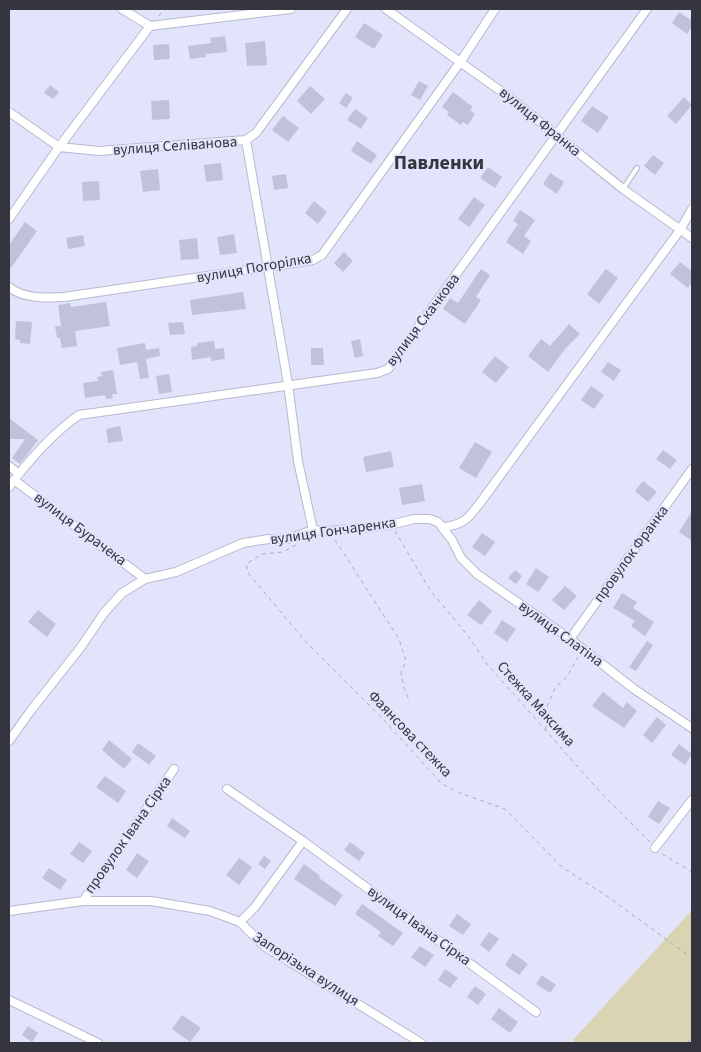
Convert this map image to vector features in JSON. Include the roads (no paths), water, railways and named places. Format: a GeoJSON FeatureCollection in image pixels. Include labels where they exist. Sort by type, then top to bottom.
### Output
{"type":"FeatureCollection","features":[{"type":"Feature","properties":{"kind":"street"},"geometry":{"type":"LineString","coordinates":[[122,9],[150,26],[291,9]]}},
{"type":"Feature","properties":{"kind":"street","name":"вулиця Селіванова"},"geometry":{"type":"LineString","coordinates":[[9,112],[59,147],[99,151],[246,140],[256,133],[347,9]]}},
{"type":"Feature","properties":{"kind":"street","name":"вулиця Франка"},"geometry":{"type":"LineString","coordinates":[[386,9],[461,61],[624,188],[692,238]]}},
{"type":"Feature","properties":{"kind":"street","name":"вулиця Погорілка"},"geometry":{"type":"LineString","coordinates":[[9,287],[16,293],[31,297],[56,297],[268,268],[313,260],[322,255],[461,61],[495,9]]}},
{"type":"Feature","properties":{"kind":"street","name":"вулиця Скачкова"},"geometry":{"type":"LineString","coordinates":[[9,487],[62,426],[79,415],[288,384],[377,373],[388,369],[648,9]]}},
{"type":"Feature","properties":{"kind":"street"},"geometry":{"type":"LineString","coordinates":[[9,219],[59,147],[150,26]]}},
{"type":"Feature","properties":{"kind":"street"},"geometry":{"type":"LineString","coordinates":[[246,140],[288,384],[309,532]]}},
{"type":"Feature","properties":{"kind":"street"},"geometry":{"type":"LineString","coordinates":[[443,527],[456,526],[468,519],[680,230],[692,209]]}},
{"type":"Feature","properties":{"kind":"street","name":"вулиця Бурачека"},"geometry":{"type":"LineString","coordinates":[[9,466],[17,477],[146,579]]}},
{"type":"Feature","properties":{"kind":"street","name":"провулок Франка"},"geometry":{"type":"LineString","coordinates":[[570,640],[692,469]]}},
{"type":"Feature","properties":{"kind":"street","name":"вулиця Гончаренка"},"geometry":{"type":"LineString","coordinates":[[9,741],[81,648],[104,613],[122,593],[146,579],[176,572],[243,544],[269,539],[287,539],[309,532],[390,525],[414,519],[429,519],[438,522],[443,527]]}},
{"type":"Feature","properties":{"kind":"street","name":"вулиця Слатіна"},"geometry":{"type":"LineString","coordinates":[[443,527],[461,558],[468,566],[579,646],[634,689],[692,728]]}},
{"type":"Feature","properties":{"kind":"street","name":"провулок Івана Сірка"},"geometry":{"type":"LineString","coordinates":[[83,901],[174,769]]}},
{"type":"Feature","properties":{"kind":"street","name":"вулиця Івана Сірка"},"geometry":{"type":"LineString","coordinates":[[227,789],[303,841],[536,1012]]}},
{"type":"Feature","properties":{"kind":"street"},"geometry":{"type":"LineString","coordinates":[[655,848],[692,800]]}},
{"type":"Feature","properties":{"kind":"street"},"geometry":{"type":"LineString","coordinates":[[240,922],[255,907],[303,841]]}},
{"type":"Feature","properties":{"kind":"street","name":"Запорізька вулиця"},"geometry":{"type":"LineString","coordinates":[[9,911],[83,901],[155,901],[210,911],[240,922],[264,946],[421,1043]]}},
{"type":"Feature","properties":{"kind":"street"},"geometry":{"type":"LineString","coordinates":[[9,1000],[98,1043]]}},
{"type":"Feature","properties":{"kind":"lane"},"geometry":{"type":"LineString","coordinates":[[624,188],[637,168]]}},
{"type":"Feature","properties":{"kind":"district","name":"Павленки"},"geometry":{"type":"Point","coordinates":[439,163]}}]}
